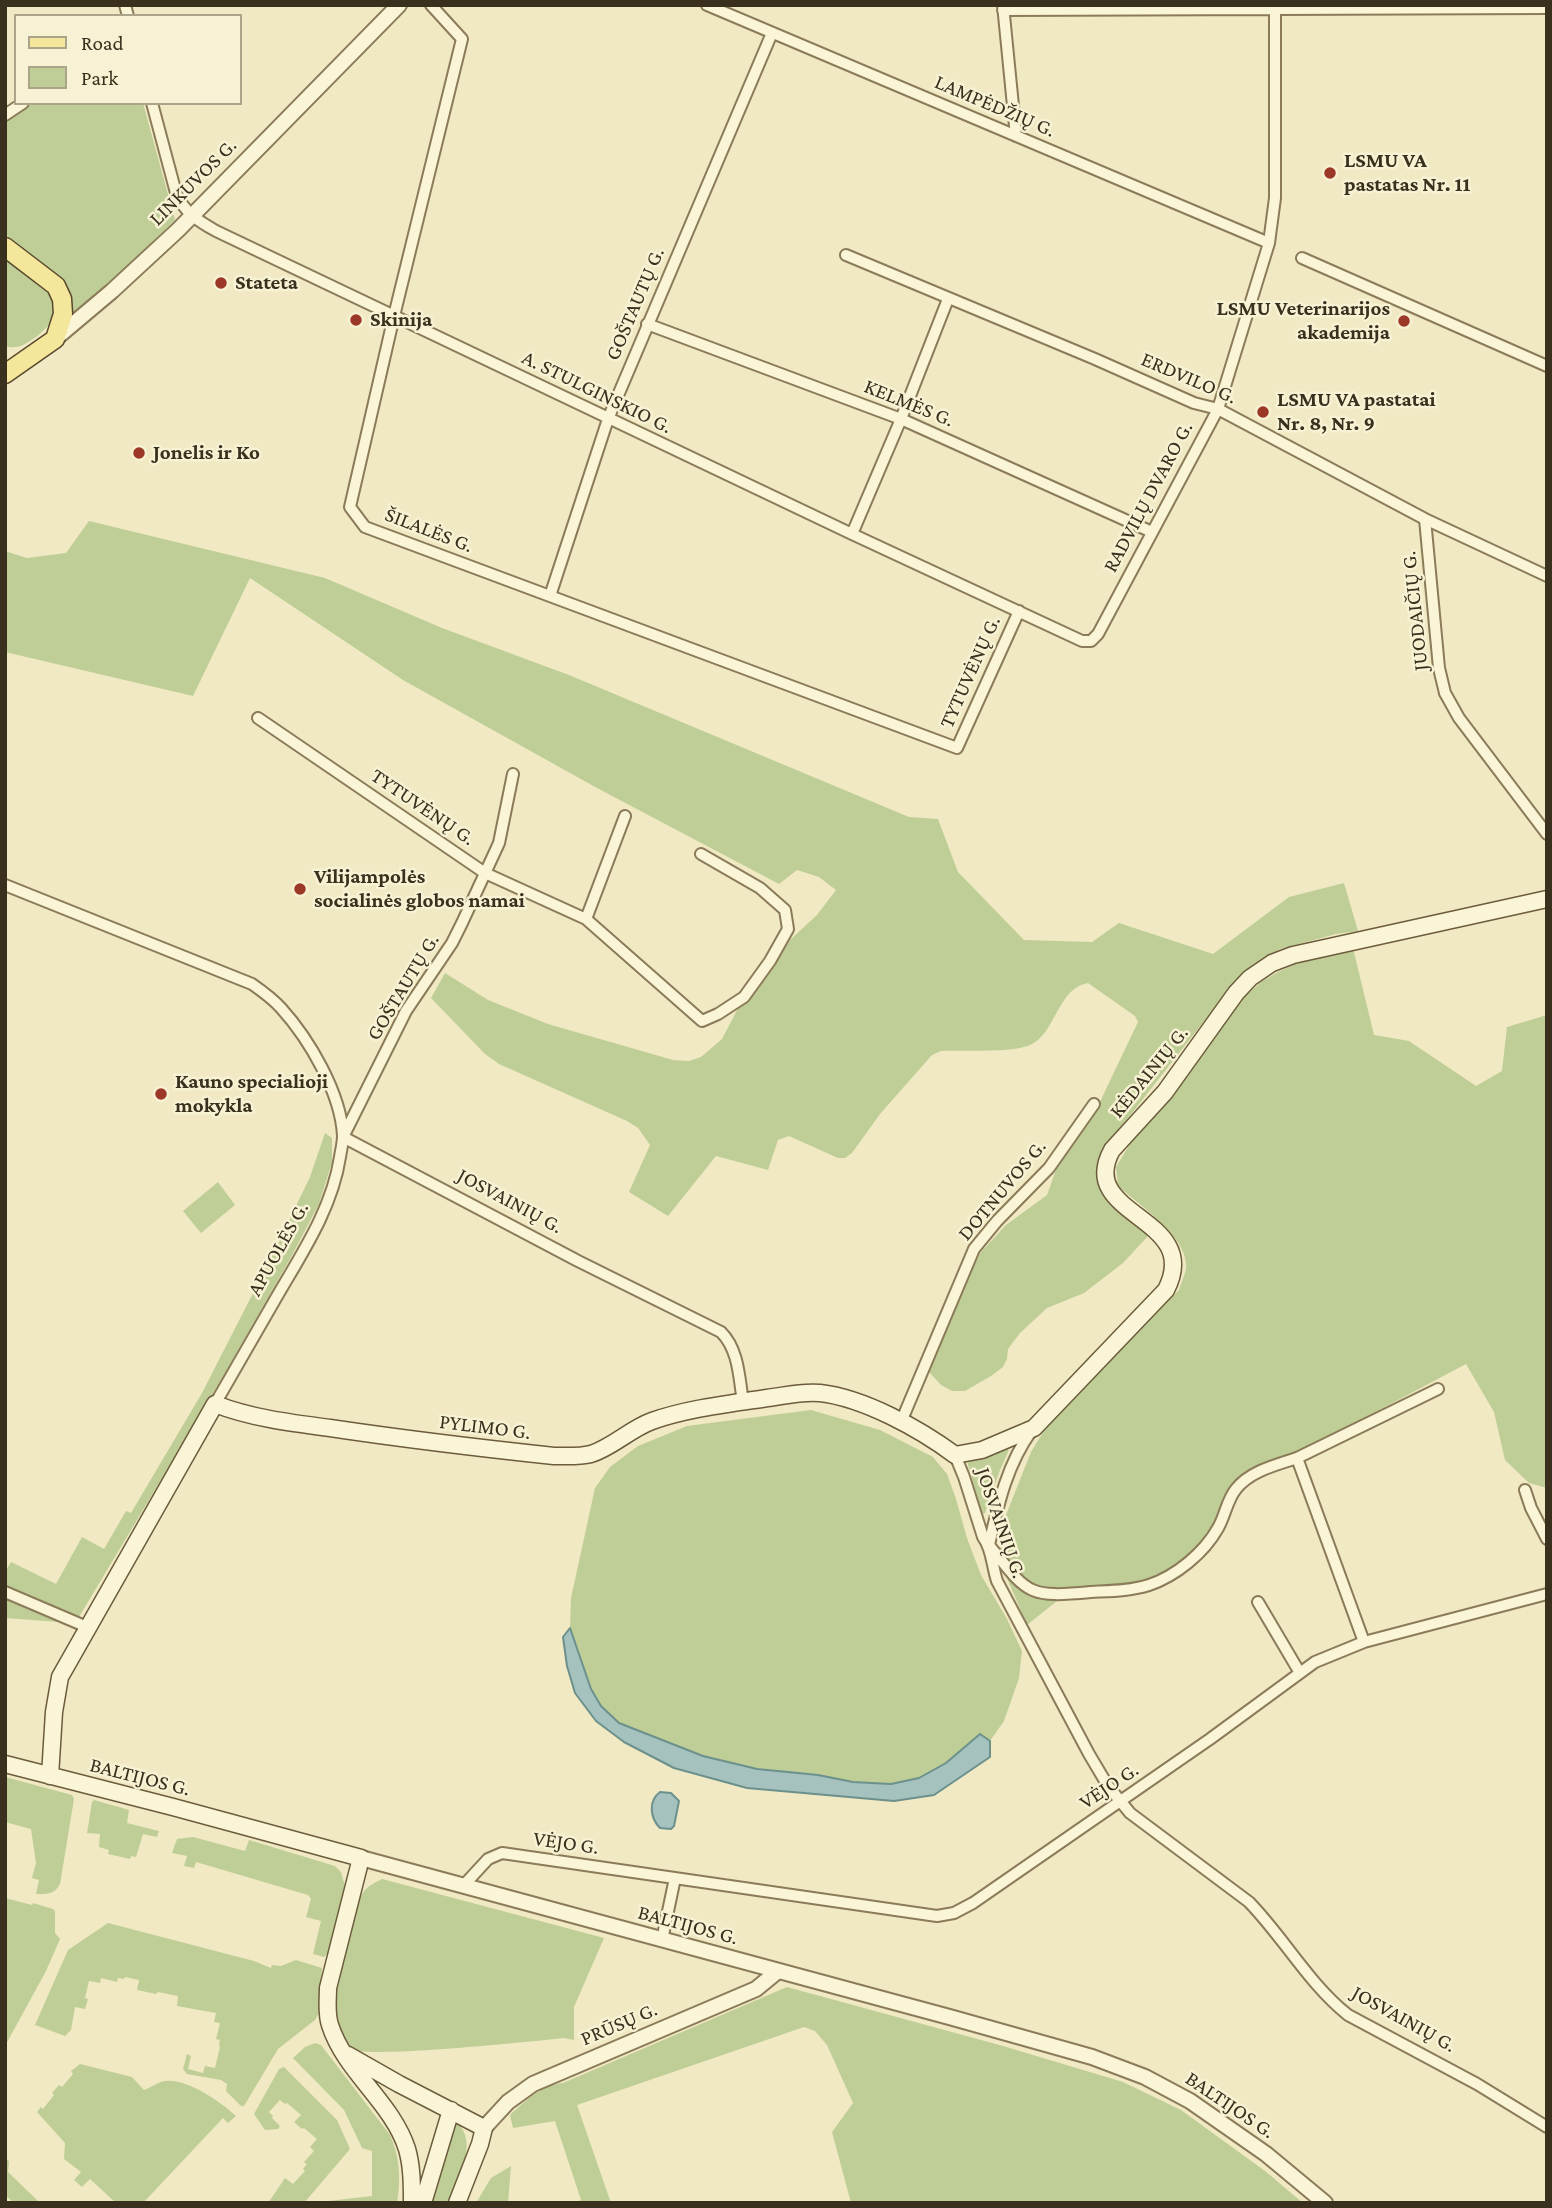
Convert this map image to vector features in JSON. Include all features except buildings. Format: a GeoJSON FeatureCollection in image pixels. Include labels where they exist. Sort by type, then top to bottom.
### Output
{"type":"FeatureCollection","features":[{"type":"Feature","properties":{"kind":"main road"},"geometry":{"type":"LineString","coordinates":[[9,251],[54,284],[60,292],[64,314],[55,338]]}},
{"type":"Feature","properties":{"kind":"main road","name":"LINKUVOS G."},"geometry":{"type":"LineString","coordinates":[[5,374],[55,338]]}},
{"type":"Feature","properties":{"kind":"main road"},"geometry":{"type":"LineString","coordinates":[[5,357],[25,361]]}},
{"type":"Feature","properties":{"kind":"main road","name":"KĖDAINIŲ G."},"geometry":{"type":"LineString","coordinates":[[1034,1428],[1158,1301],[1172,1277],[1174,1265],[1171,1249],[1158,1232],[1112,1193],[1106,1182],[1107,1160],[1112,1150],[1165,1092],[1236,993],[1250,978],[1272,963],[1293,954],[1547,899]]}},
{"type":"Feature","properties":{"kind":"main road","name":"JOSVAINIŲ G."},"geometry":{"type":"LineString","coordinates":[[743,1402],[820,1393],[863,1405],[901,1422],[955,1455]]}},
{"type":"Feature","properties":{"kind":"main road","name":"PYLIMO G."},"geometry":{"type":"LineString","coordinates":[[215,1404],[234,1412],[356,1432],[576,1457],[598,1451],[652,1421],[743,1402]]}},
{"type":"Feature","properties":{"kind":"main road","name":"APUOLĖS G."},"geometry":{"type":"LineString","coordinates":[[50,1776],[56,1691],[68,1659],[215,1404]]}},
{"type":"Feature","properties":{"kind":"main road"},"geometry":{"type":"LineString","coordinates":[[955,1455],[991,1447],[1034,1428]]}},
{"type":"Feature","properties":{"kind":"main road","name":"BALTIJOS G."},"geometry":{"type":"LineString","coordinates":[[5,1764],[361,1858]]}},
{"type":"Feature","properties":{"kind":"main road"},"geometry":{"type":"LineString","coordinates":[[361,1858],[328,1988],[327,2007],[330,2024],[343,2052],[390,2116],[407,2148],[412,2203]]}},
{"type":"Feature","properties":{"kind":"main road"},"geometry":{"type":"LineString","coordinates":[[343,2052],[484,2128]]}},
{"type":"Feature","properties":{"kind":"main road"},"geometry":{"type":"LineString","coordinates":[[423,2203],[451,2110]]}},
{"type":"Feature","properties":{"kind":"main road","name":"PRŪSŲ G."},"geometry":{"type":"LineString","coordinates":[[457,2203],[484,2128]]}},
{"type":"Feature","properties":{"kind":"street","name":"LINKUVOS G."},"geometry":{"type":"LineString","coordinates":[[55,338],[112,291],[192,216],[400,5]]}},
{"type":"Feature","properties":{"kind":"street","name":"ŠILALĖS G."},"geometry":{"type":"LineString","coordinates":[[431,5],[462,39],[350,507],[365,527],[957,748]]}},
{"type":"Feature","properties":{"kind":"street","name":"LAMPĖDŽIŲ G."},"geometry":{"type":"LineString","coordinates":[[707,5],[1269,243]]}},
{"type":"Feature","properties":{"kind":"street"},"geometry":{"type":"LineString","coordinates":[[1016,136],[1003,7],[1547,8]]}},
{"type":"Feature","properties":{"kind":"street","name":"RADVILŲ DVARO G."},"geometry":{"type":"LineString","coordinates":[[1098,634],[1218,409],[1269,243],[1275,198],[1275,7]]}},
{"type":"Feature","properties":{"kind":"street","name":"GOŠTAUTŲ G."},"geometry":{"type":"LineString","coordinates":[[550,596],[608,419],[772,33]]}},
{"type":"Feature","properties":{"kind":"street"},"geometry":{"type":"LineString","coordinates":[[5,115],[20,105]]}},
{"type":"Feature","properties":{"kind":"street","name":"A. STULGINSKIO G."},"geometry":{"type":"LineString","coordinates":[[153,105],[181,206],[216,231],[608,419],[1082,641],[1091,641],[1098,634]]}},
{"type":"Feature","properties":{"kind":"street","name":"ERDVILO G."},"geometry":{"type":"LineString","coordinates":[[846,255],[1194,403],[1218,409],[1425,519],[1547,576]]}},
{"type":"Feature","properties":{"kind":"street"},"geometry":{"type":"LineString","coordinates":[[1302,258],[1547,366]]}},
{"type":"Feature","properties":{"kind":"street"},"geometry":{"type":"LineString","coordinates":[[852,534],[948,299]]}},
{"type":"Feature","properties":{"kind":"street","name":"KELMĖS G."},"geometry":{"type":"LineString","coordinates":[[647,324],[901,419],[1152,531]]}},
{"type":"Feature","properties":{"kind":"street","name":"JUODAIČIŲ G."},"geometry":{"type":"LineString","coordinates":[[1425,519],[1439,668],[1445,693],[1459,718],[1547,834]]}},
{"type":"Feature","properties":{"kind":"street","name":"TYTUVĖNŲ G."},"geometry":{"type":"LineString","coordinates":[[957,748],[1019,611]]}},
{"type":"Feature","properties":{"kind":"street","name":"TYTUVĖNŲ G."},"geometry":{"type":"LineString","coordinates":[[258,718],[485,873],[586,919],[702,1021],[744,997],[770,961],[788,929],[785,910],[760,888],[701,854]]}},
{"type":"Feature","properties":{"kind":"street","name":"GOŠTAUTŲ G."},"geometry":{"type":"LineString","coordinates":[[343,1136],[406,1011],[452,943],[485,873],[499,843],[513,774]]}},
{"type":"Feature","properties":{"kind":"street"},"geometry":{"type":"LineString","coordinates":[[586,919],[625,816]]}},
{"type":"Feature","properties":{"kind":"street","name":"APUOLĖS G."},"geometry":{"type":"LineString","coordinates":[[5,885],[252,984],[291,1019],[326,1078],[337,1107],[343,1136],[337,1174],[326,1208],[215,1404]]}},
{"type":"Feature","properties":{"kind":"street","name":"DOTNUVOS G."},"geometry":{"type":"LineString","coordinates":[[901,1422],[974,1249],[997,1221],[1049,1168],[1094,1104]]}},
{"type":"Feature","properties":{"kind":"street","name":"JOSVAINIŲ G."},"geometry":{"type":"LineString","coordinates":[[343,1136],[566,1254],[721,1332],[735,1354],[743,1402]]}},
{"type":"Feature","properties":{"kind":"street"},"geometry":{"type":"LineString","coordinates":[[1034,1428],[1016,1455],[1003,1491],[989,1545],[1016,1579],[1038,1593],[1054,1596],[1133,1589],[1177,1571],[1208,1543],[1219,1527],[1236,1489],[1262,1471],[1297,1458],[1438,1390]]}},
{"type":"Feature","properties":{"kind":"street","name":"JOSVAINIŲ G."},"geometry":{"type":"LineString","coordinates":[[955,1455],[983,1537],[989,1545],[991,1564],[998,1583],[1089,1754],[1120,1802],[1142,1822],[1249,1902],[1334,2004],[1348,2015],[1477,2084],[1547,2127]]}},
{"type":"Feature","properties":{"kind":"street"},"geometry":{"type":"LineString","coordinates":[[1297,1458],[1364,1642]]}},
{"type":"Feature","properties":{"kind":"street"},"geometry":{"type":"LineString","coordinates":[[1525,1490],[1547,1539]]}},
{"type":"Feature","properties":{"kind":"street"},"geometry":{"type":"LineString","coordinates":[[5,1592],[86,1627]]}},
{"type":"Feature","properties":{"kind":"street","name":"VĖJO G."},"geometry":{"type":"LineString","coordinates":[[464,1885],[488,1859],[502,1853],[937,1916],[954,1913],[973,1903],[1120,1802],[1315,1662],[1364,1642],[1547,1594]]}},
{"type":"Feature","properties":{"kind":"street"},"geometry":{"type":"LineString","coordinates":[[1258,1602],[1300,1673]]}},
{"type":"Feature","properties":{"kind":"street","name":"BALTIJOS G."},"geometry":{"type":"LineString","coordinates":[[361,1858],[1058,2047],[1145,2077],[1223,2122],[1325,2203]]}},
{"type":"Feature","properties":{"kind":"street"},"geometry":{"type":"LineString","coordinates":[[663,1940],[675,1878]]}},
{"type":"Feature","properties":{"kind":"street","name":"PRŪSŲ G."},"geometry":{"type":"LineString","coordinates":[[484,2128],[508,2102],[533,2084],[756,1989],[778,1971]]}},
{"type":"Feature","properties":{"kind":"green space"},"geometry":{"type":"Polygon","coordinates":[[[29,105],[144,105],[175,220],[89,303],[73,315],[70,293],[59,277],[5,234],[5,121],[29,105]]]}},
{"type":"Feature","properties":{"kind":"green space"},"geometry":{"type":"Polygon","coordinates":[[[5,257],[48,290],[55,310],[51,322],[36,337],[14,347],[5,346],[5,257]]]}},
{"type":"Feature","properties":{"kind":"green space"},"geometry":{"type":"Polygon","coordinates":[[[89,521],[325,578],[442,628],[569,675],[909,817],[938,819],[958,872],[1024,940],[1092,942],[1119,923],[1213,954],[1289,897],[1344,883],[1358,931],[1280,949],[1256,965],[1223,997],[1110,1141],[1104,1156],[1100,1178],[1102,1190],[1113,1204],[1149,1235],[1123,1263],[1084,1293],[1047,1308],[1020,1333],[1008,1349],[1003,1367],[965,1391],[952,1391],[941,1385],[929,1372],[969,1275],[981,1252],[1006,1225],[1047,1195],[1056,1170],[1097,1108],[1138,1022],[1135,1016],[1088,983],[1078,987],[1063,1002],[1046,1031],[1030,1045],[999,1050],[941,1051],[932,1055],[880,1114],[852,1153],[845,1158],[838,1158],[789,1136],[778,1140],[768,1170],[716,1156],[668,1216],[629,1192],[650,1145],[638,1128],[499,1064],[485,1054],[431,998],[445,973],[488,1000],[548,1024],[673,1060],[689,1061],[701,1057],[722,1039],[744,997],[791,939],[817,915],[836,890],[819,877],[797,870],[779,884],[597,788],[403,680],[250,578],[193,696],[5,652],[5,551],[27,558],[66,553],[89,521]]]}},
{"type":"Feature","properties":{"kind":"green space"},"geometry":{"type":"Polygon","coordinates":[[[1353,948],[1374,1035],[1409,1041],[1476,1086],[1502,1071],[1507,1027],[1547,1015],[1547,1488],[1529,1483],[1505,1460],[1494,1412],[1466,1364],[1302,1451],[1247,1474],[1201,1544],[1167,1573],[1150,1581],[1072,1589],[1027,1625],[1006,1576],[1000,1548],[1004,1520],[1031,1452],[1052,1417],[1179,1290],[1186,1270],[1184,1253],[1178,1242],[1159,1221],[1118,1186],[1116,1167],[1136,1134],[1193,1066],[1242,999],[1261,982],[1278,972],[1308,959],[1353,948]]]}},
{"type":"Feature","properties":{"kind":"green space"},"geometry":{"type":"Polygon","coordinates":[[[325,1133],[332,1138],[332,1162],[319,1204],[222,1378],[73,1627],[59,1622],[5,1618],[5,1572],[11,1562],[56,1584],[82,1537],[104,1549],[126,1511],[131,1513],[202,1393],[273,1254],[310,1177],[325,1133]]]}},
{"type":"Feature","properties":{"kind":"green space"},"geometry":{"type":"Polygon","coordinates":[[[218,1182],[235,1205],[201,1233],[183,1211],[218,1182]]]}},
{"type":"Feature","properties":{"kind":"green space"},"geometry":{"type":"Polygon","coordinates":[[[811,1410],[880,1430],[933,1457],[947,1474],[981,1575],[1022,1651],[1019,1678],[1004,1721],[990,1741],[979,1734],[946,1763],[919,1778],[891,1784],[853,1782],[818,1775],[757,1769],[703,1756],[619,1723],[601,1706],[591,1689],[570,1628],[571,1598],[595,1488],[610,1467],[638,1446],[687,1426],[811,1410]]]}},
{"type":"Feature","properties":{"kind":"green space"},"geometry":{"type":"Polygon","coordinates":[[[1006,1448],[1009,1450],[985,1513],[982,1514],[967,1461],[1006,1448]]]}},
{"type":"Feature","properties":{"kind":"green space"},"geometry":{"type":"Polygon","coordinates":[[[5,1777],[72,1795],[74,1799],[60,1884],[50,1893],[36,1894],[39,1880],[32,1878],[36,1863],[31,1829],[5,1822],[5,1777]]]}},
{"type":"Feature","properties":{"kind":"green space"},"geometry":{"type":"Polygon","coordinates":[[[94,1800],[129,1810],[127,1823],[159,1831],[157,1837],[143,1834],[136,1857],[131,1856],[130,1859],[108,1854],[109,1850],[99,1847],[100,1834],[87,1833],[94,1800]]]}},
{"type":"Feature","properties":{"kind":"green space"},"geometry":{"type":"Polygon","coordinates":[[[193,1837],[245,1851],[249,1840],[335,1866],[341,1872],[345,1886],[329,1952],[324,1957],[313,1954],[321,1921],[306,1917],[311,1899],[308,1895],[196,1862],[194,1868],[184,1866],[187,1856],[172,1853],[177,1839],[193,1837]]]}},
{"type":"Feature","properties":{"kind":"green space"},"geometry":{"type":"Polygon","coordinates":[[[382,1879],[604,1938],[574,2007],[574,2040],[564,2038],[416,2051],[362,2052],[351,2049],[338,2030],[335,2005],[338,1980],[361,1897],[368,1887],[382,1879]]]}},
{"type":"Feature","properties":{"kind":"green space"},"geometry":{"type":"Polygon","coordinates":[[[5,1898],[53,1909],[55,1933],[60,1939],[46,1971],[5,2046],[5,1898]]]}},
{"type":"Feature","properties":{"kind":"green space"},"geometry":{"type":"Polygon","coordinates":[[[108,1923],[254,1961],[271,1968],[272,1965],[281,1966],[296,1960],[322,1968],[319,2013],[315,2020],[278,2049],[244,2106],[226,2091],[227,2084],[221,2080],[187,2074],[183,2069],[187,2054],[191,2056],[188,2069],[203,2073],[205,2066],[215,2068],[220,2047],[220,2040],[216,2039],[220,2023],[214,2022],[216,2013],[177,2006],[178,1996],[137,1990],[139,1980],[125,1977],[118,1978],[117,1982],[101,1978],[100,1983],[89,1981],[85,2009],[75,2007],[71,2030],[65,2036],[35,2025],[68,1950],[108,1923]]]}},
{"type":"Feature","properties":{"kind":"green space"},"geometry":{"type":"Polygon","coordinates":[[[787,1987],[1123,2082],[1181,2110],[1265,2171],[1303,2203],[851,2203],[832,2132],[853,2103],[827,2045],[815,2031],[804,2027],[577,2105],[611,2203],[574,2203],[581,2200],[555,2121],[513,2128],[510,2115],[541,2090],[787,1987]]]}},
{"type":"Feature","properties":{"kind":"green space"},"geometry":{"type":"Polygon","coordinates":[[[315,2043],[321,2045],[390,2135],[399,2168],[397,2203],[311,2203],[372,2196],[372,2151],[362,2148],[344,2110],[293,2058],[305,2047],[315,2043]]]}},
{"type":"Feature","properties":{"kind":"green space"},"geometry":{"type":"Polygon","coordinates":[[[80,2064],[132,2077],[144,2090],[165,2081],[183,2083],[213,2098],[236,2116],[228,2123],[223,2118],[143,2203],[116,2203],[90,2179],[82,2187],[74,2180],[81,2172],[64,2159],[65,2143],[37,2112],[41,2107],[43,2109],[54,2095],[52,2093],[59,2085],[62,2087],[73,2074],[71,2071],[80,2064]]]}},
{"type":"Feature","properties":{"kind":"green space"},"geometry":{"type":"Polygon","coordinates":[[[284,2067],[337,2120],[350,2149],[304,2203],[268,2203],[285,2178],[293,2184],[305,2171],[303,2169],[307,2164],[304,2162],[314,2151],[310,2147],[317,2139],[294,2122],[301,2115],[280,2100],[269,2112],[280,2126],[278,2129],[265,2130],[254,2114],[279,2069],[284,2067]]]}},
{"type":"Feature","properties":{"kind":"green space"},"geometry":{"type":"Polygon","coordinates":[[[453,2123],[459,2124],[467,2143],[464,2163],[448,2203],[428,2203],[453,2123]]]}},
{"type":"Feature","properties":{"kind":"green space"},"geometry":{"type":"Polygon","coordinates":[[[5,2158],[9,2161],[8,2172],[40,2203],[14,2203],[5,2195],[5,2158]]]}},
{"type":"Feature","properties":{"kind":"green space"},"geometry":{"type":"Polygon","coordinates":[[[511,2166],[508,2203],[476,2203],[491,2178],[511,2166]]]}},
{"type":"Feature","properties":{"kind":"water"},"geometry":{"type":"Polygon","coordinates":[[[570,1628],[591,1689],[601,1706],[619,1723],[703,1756],[757,1769],[818,1775],[853,1782],[891,1784],[919,1778],[946,1763],[980,1734],[990,1741],[990,1757],[934,1795],[894,1801],[747,1788],[674,1768],[624,1742],[596,1721],[575,1693],[567,1666],[563,1637],[570,1628]]]}},
{"type":"Feature","properties":{"kind":"water"},"geometry":{"type":"Polygon","coordinates":[[[660,1792],[671,1793],[679,1801],[671,1829],[660,1828],[652,1815],[652,1805],[660,1792]]]}},
{"type":"Feature","properties":{"kind":"place","name":"LSMU VA pastatas Nr. 11"},"geometry":{"type":"Point","coordinates":[1330,173]}},
{"type":"Feature","properties":{"kind":"place","name":"Stateta"},"geometry":{"type":"Point","coordinates":[221,283]}},
{"type":"Feature","properties":{"kind":"place","name":"Skinija"},"geometry":{"type":"Point","coordinates":[356,320]}},
{"type":"Feature","properties":{"kind":"place","name":"LSMU Veterinarijos akademija"},"geometry":{"type":"Point","coordinates":[1404,321]}},
{"type":"Feature","properties":{"kind":"place","name":"LSMU VA pastatai Nr. 8, Nr. 9"},"geometry":{"type":"Point","coordinates":[1263,412]}},
{"type":"Feature","properties":{"kind":"place","name":"Jonelis ir Ko"},"geometry":{"type":"Point","coordinates":[139,453]}},
{"type":"Feature","properties":{"kind":"place","name":"Vilijampolės socialinės globos namai"},"geometry":{"type":"Point","coordinates":[300,889]}},
{"type":"Feature","properties":{"kind":"place","name":"Kauno specialioji mokykla"},"geometry":{"type":"Point","coordinates":[161,1094]}}]}
